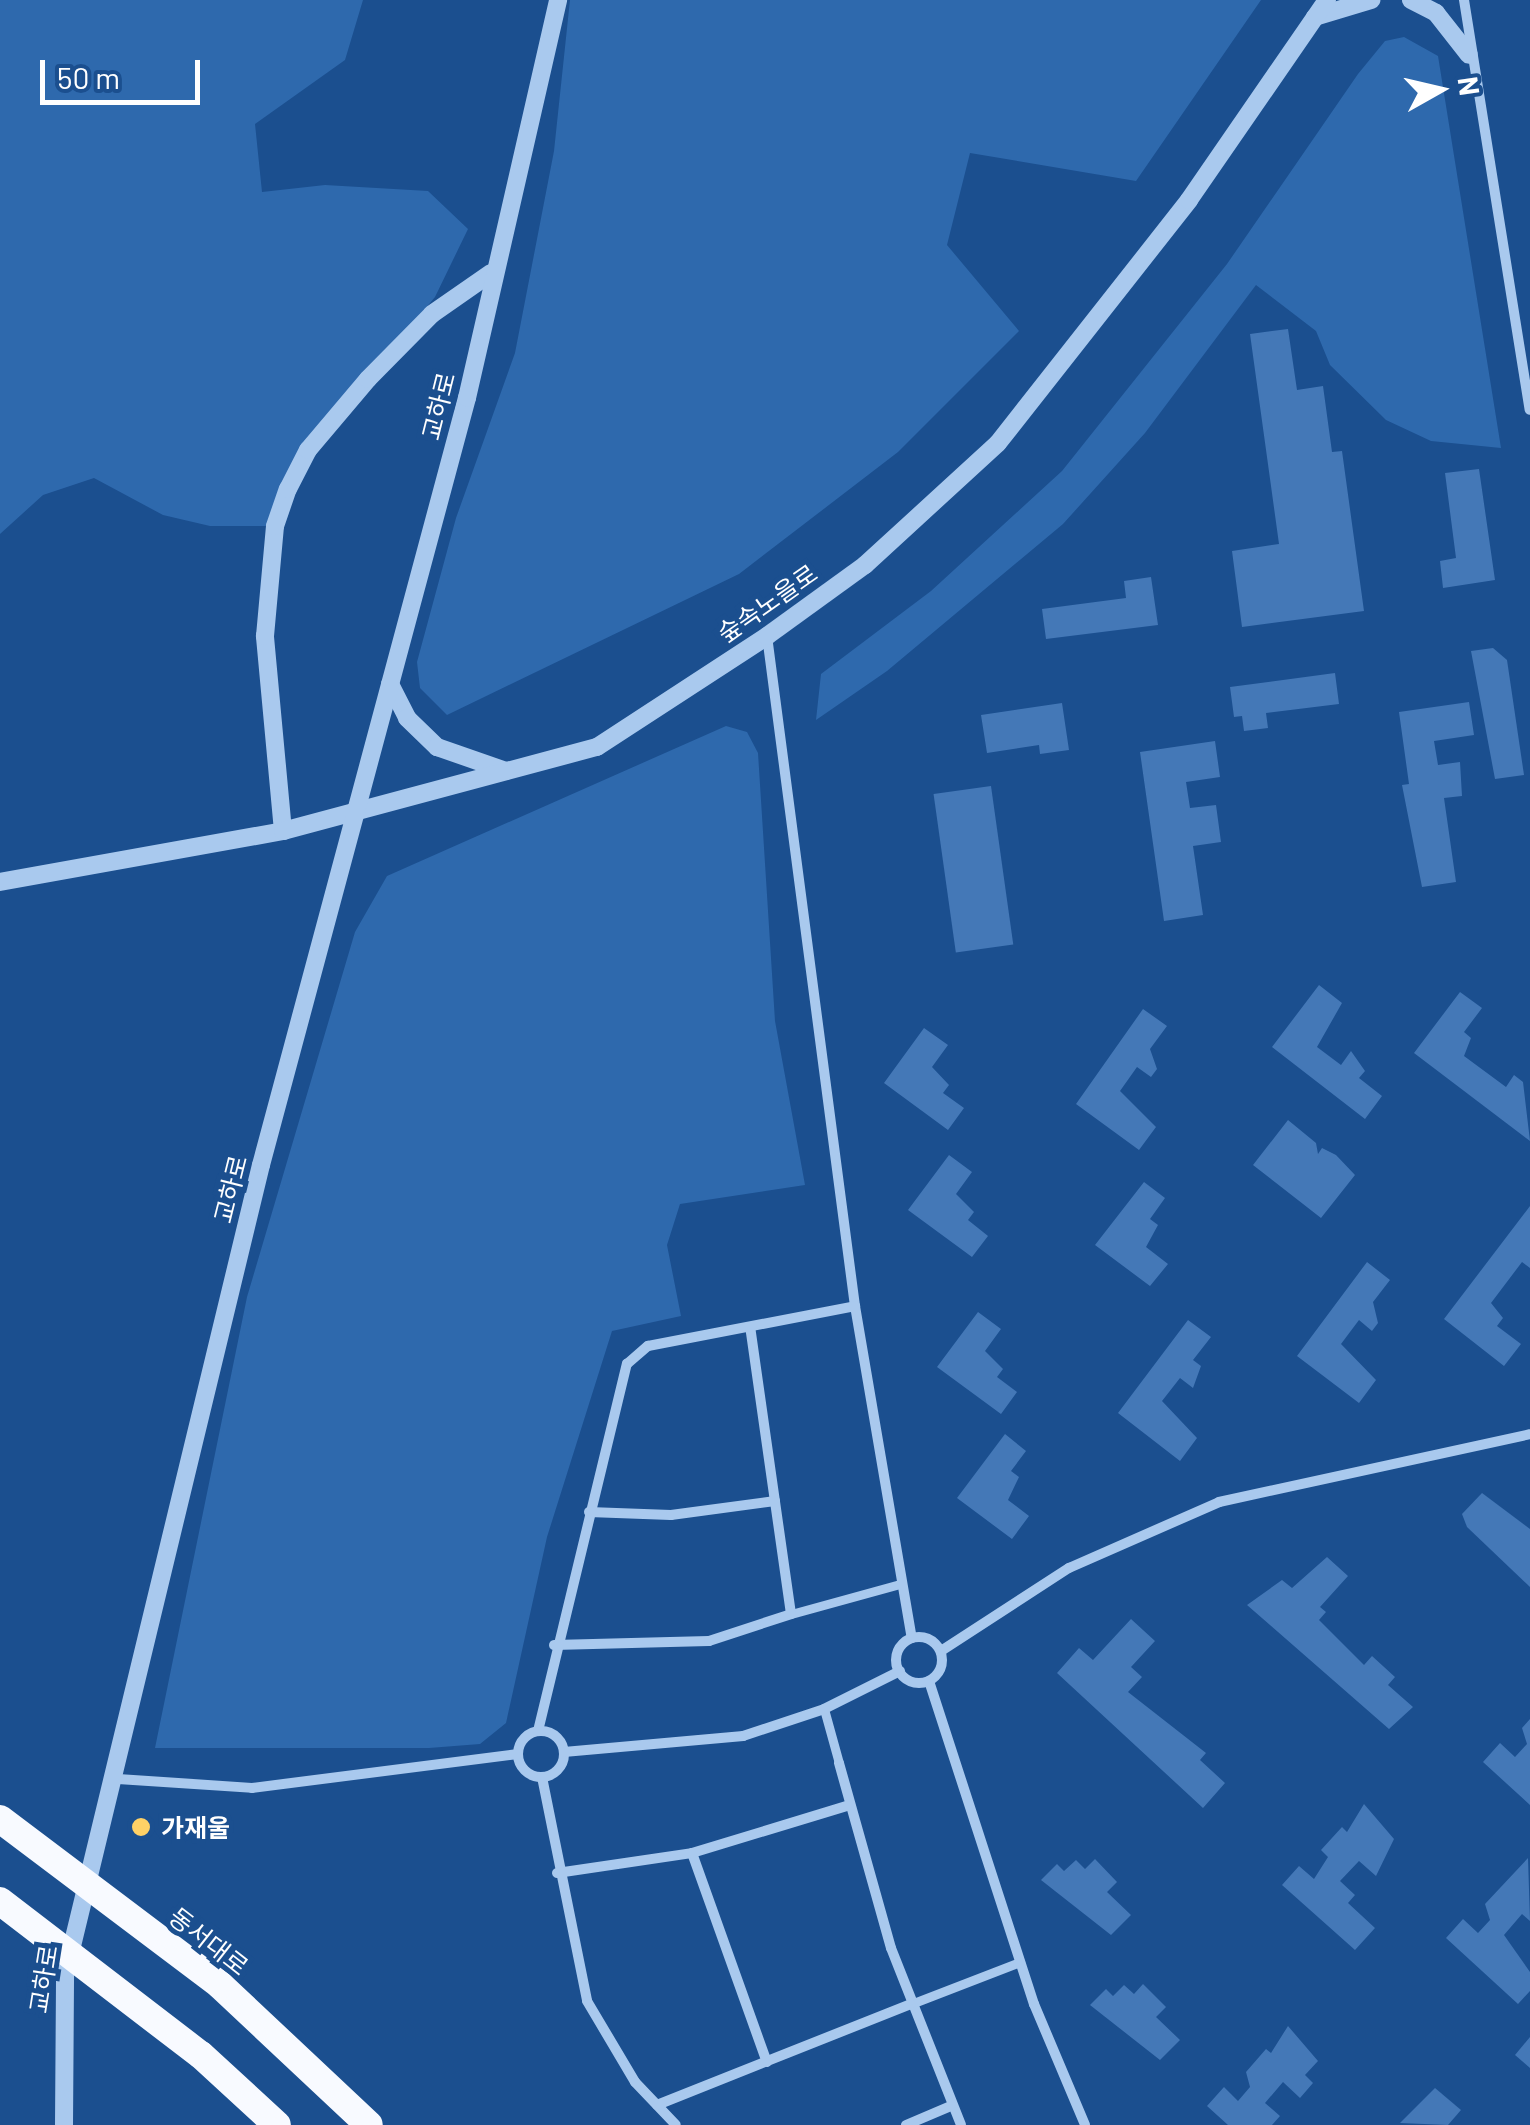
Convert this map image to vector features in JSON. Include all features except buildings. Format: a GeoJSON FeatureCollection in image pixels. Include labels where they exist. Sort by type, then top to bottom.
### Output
{"type":"FeatureCollection","features":[{"type":"Feature","properties":{"kind":"highway","name":"동서대로"},"geometry":{"type":"LineString","coordinates":[[0,1819],[220,1986],[369,2125]]}},
{"type":"Feature","properties":{"kind":"highway"},"geometry":{"type":"LineString","coordinates":[[0,1901],[201,2055],[278,2125]]}},
{"type":"Feature","properties":{"kind":"highway"},"geometry":{"type":"LineString","coordinates":[[201,2055],[247,2125]]}},
{"type":"Feature","properties":{"kind":"street","name":"교하로"},"geometry":{"type":"LineString","coordinates":[[64,2125],[65,1974],[118,1779],[256,1185],[467,398],[491,272],[558,0]]}},
{"type":"Feature","properties":{"kind":"street","name":"숲속노을로"},"geometry":{"type":"LineString","coordinates":[[0,882],[284,831],[597,747],[767,636],[879,553],[998,442],[1189,200],[1327,0]]}},
{"type":"Feature","properties":{"kind":"street"},"geometry":{"type":"LineString","coordinates":[[1315,17],[1371,0]]}},
{"type":"Feature","properties":{"kind":"street"},"geometry":{"type":"LineString","coordinates":[[1412,0],[1436,13],[1470,55]]}},
{"type":"Feature","properties":{"kind":"street"},"geometry":{"type":"LineString","coordinates":[[1464,0],[1530,410]]}},
{"type":"Feature","properties":{"kind":"street"},"geometry":{"type":"LineString","coordinates":[[284,831],[265,636],[275,526],[288,488],[308,450],[368,379],[432,314],[491,272]]}},
{"type":"Feature","properties":{"kind":"street"},"geometry":{"type":"LineString","coordinates":[[767,636],[855,1306],[912,1638]]}},
{"type":"Feature","properties":{"kind":"street"},"geometry":{"type":"LineString","coordinates":[[390,684],[407,718],[436,746],[506,771]]}},
{"type":"Feature","properties":{"kind":"street"},"geometry":{"type":"LineString","coordinates":[[118,1779],[252,1788],[518,1754],[538,1731],[554,1645],[627,1364],[648,1346],[855,1306]]}},
{"type":"Feature","properties":{"kind":"street"},"geometry":{"type":"LineString","coordinates":[[750,1327],[791,1614]]}},
{"type":"Feature","properties":{"kind":"street"},"geometry":{"type":"LineString","coordinates":[[941,1651],[1069,1568],[1219,1502],[1530,1434]]}},
{"type":"Feature","properties":{"kind":"street"},"geometry":{"type":"LineString","coordinates":[[589,1512],[671,1515],[775,1500]]}},
{"type":"Feature","properties":{"kind":"street"},"geometry":{"type":"LineString","coordinates":[[554,1645],[709,1641],[900,1584]]}},
{"type":"Feature","properties":{"kind":"street"},"geometry":{"type":"LineString","coordinates":[[900,1672],[897,1653],[912,1638],[927,1638],[941,1651],[940,1671],[929,1682]]}},
{"type":"Feature","properties":{"kind":"street"},"geometry":{"type":"LineString","coordinates":[[564,1752],[677,1746],[824,1709],[900,1672],[929,1682]]}},
{"type":"Feature","properties":{"kind":"street"},"geometry":{"type":"LineString","coordinates":[[929,1682],[1020,1962],[1085,2125]]}},
{"type":"Feature","properties":{"kind":"street"},"geometry":{"type":"LineString","coordinates":[[824,1709],[847,1806],[911,2004],[960,2125]]}},
{"type":"Feature","properties":{"kind":"street"},"geometry":{"type":"LineString","coordinates":[[518,1754],[528,1773],[542,1777],[557,1771],[564,1752],[556,1736],[538,1731]]}},
{"type":"Feature","properties":{"kind":"street"},"geometry":{"type":"LineString","coordinates":[[542,1777],[557,1874],[587,2001],[658,2106],[676,2125]]}},
{"type":"Feature","properties":{"kind":"street"},"geometry":{"type":"LineString","coordinates":[[557,1874],[692,1853],[847,1806]]}},
{"type":"Feature","properties":{"kind":"street"},"geometry":{"type":"LineString","coordinates":[[692,1853],[767,2062]]}},
{"type":"Feature","properties":{"kind":"street"},"geometry":{"type":"LineString","coordinates":[[658,2106],[1020,1962]]}},
{"type":"Feature","properties":{"kind":"street"},"geometry":{"type":"LineString","coordinates":[[906,2125],[950,2106]]}},
{"type":"Feature","properties":{"kind":"shaded area"},"geometry":{"type":"Polygon","coordinates":[[[0,0],[363,0],[345,60],[255,124],[262,192],[325,185],[428,191],[468,229],[435,297],[308,450],[275,526],[210,526],[163,515],[94,478],[43,495],[0,534],[0,0]]]}},
{"type":"Feature","properties":{"kind":"shaded area"},"geometry":{"type":"Polygon","coordinates":[[[570,0],[1261,0],[1136,181],[970,153],[947,245],[1019,331],[898,452],[739,574],[447,715],[420,688],[417,662],[456,518],[515,353],[554,151],[570,0]]]}},
{"type":"Feature","properties":{"kind":"shaded area"},"geometry":{"type":"Polygon","coordinates":[[[1404,37],[1438,56],[1501,448],[1431,441],[1386,420],[1330,365],[1316,331],[1256,285],[1145,433],[1063,524],[887,671],[816,720],[821,674],[931,591],[1062,471],[1227,264],[1358,74],[1385,41],[1404,37]]]}},
{"type":"Feature","properties":{"kind":"shaded area"},"geometry":{"type":"Polygon","coordinates":[[[726,726],[747,732],[758,753],[775,1021],[805,1185],[680,1204],[667,1245],[681,1316],[612,1331],[547,1537],[506,1723],[480,1744],[429,1748],[155,1748],[247,1297],[355,932],[387,876],[726,726]]]}},
{"type":"Feature","properties":{"kind":"place","name":"가재울"},"geometry":{"type":"Point","coordinates":[141,1827]}}]}
